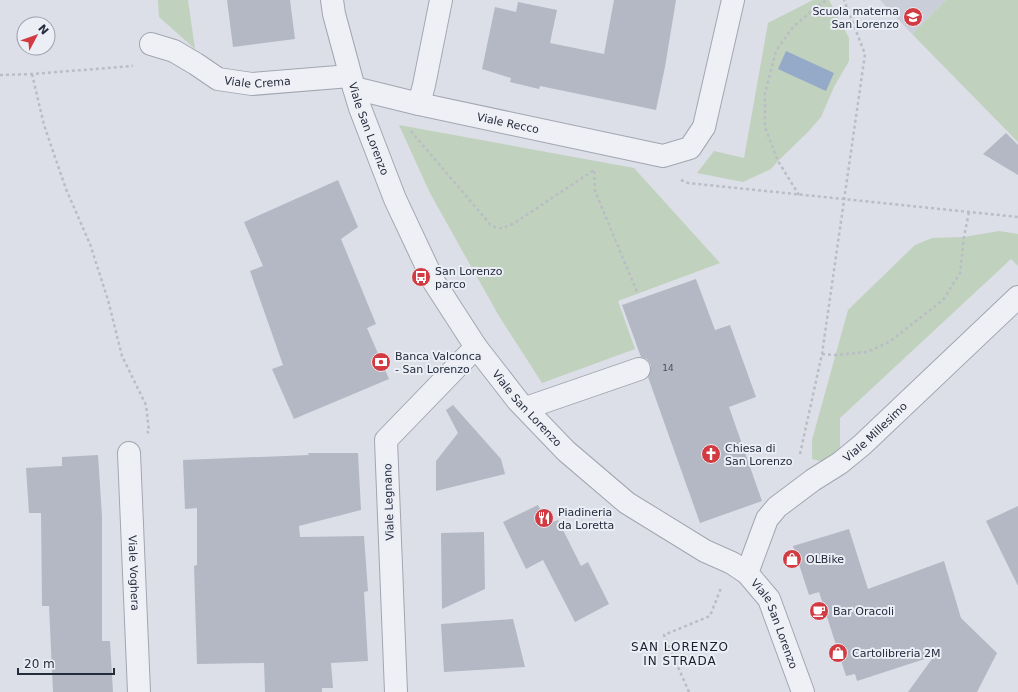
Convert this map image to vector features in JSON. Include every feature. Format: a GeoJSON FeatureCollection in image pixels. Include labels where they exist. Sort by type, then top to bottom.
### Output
{"type":"FeatureCollection","features":[{"type":"Feature","properties":{"kind":"street","name":"Viale San Lorenzo"},"geometry":{"type":"LineString","coordinates":[[332,0],[334,14],[360,108],[395,199],[434,282],[476,348],[518,401],[566,452],[627,503],[705,551],[740,568],[769,599],[803,692]]}},
{"type":"Feature","properties":{"kind":"street"},"geometry":{"type":"LineString","coordinates":[[419,104],[441,0]]}},
{"type":"Feature","properties":{"kind":"street","name":"Viale Recco"},"geometry":{"type":"LineString","coordinates":[[352,82],[419,104],[663,156],[690,148],[704,127],[733,0]]}},
{"type":"Feature","properties":{"kind":"street","name":"Viale Crema"},"geometry":{"type":"LineString","coordinates":[[151,44],[174,51],[196,64],[218,80],[252,84],[352,82]]}},
{"type":"Feature","properties":{"kind":"street","name":"Viale Millesimo"},"geometry":{"type":"LineString","coordinates":[[740,568],[767,519],[777,507],[813,480],[840,463],[862,445],[1018,298]]}},
{"type":"Feature","properties":{"kind":"street","name":"Viale Legnano"},"geometry":{"type":"LineString","coordinates":[[396,692],[386,440],[476,348]]}},
{"type":"Feature","properties":{"kind":"street"},"geometry":{"type":"LineString","coordinates":[[526,408],[639,369]]}},
{"type":"Feature","properties":{"kind":"street","name":"Viale Voghera"},"geometry":{"type":"LineString","coordinates":[[129,453],[139,692]]}},
{"type":"Feature","properties":{"kind":"path"},"geometry":{"type":"LineString","coordinates":[[799,195],[778,161],[765,127],[765,92],[776,51],[793,27],[827,0]]}},
{"type":"Feature","properties":{"kind":"path"},"geometry":{"type":"LineString","coordinates":[[813,480],[798,466],[822,354],[866,54],[844,0]]}},
{"type":"Feature","properties":{"kind":"path"},"geometry":{"type":"LineString","coordinates":[[32,74],[44,125],[66,190],[90,244],[108,300],[122,356],[146,405],[149,431],[129,453]]}},
{"type":"Feature","properties":{"kind":"path"},"geometry":{"type":"LineString","coordinates":[[411,130],[490,224],[496,228],[504,228],[513,224],[594,170]]}},
{"type":"Feature","properties":{"kind":"path"},"geometry":{"type":"LineString","coordinates":[[596,165],[594,170],[595,191],[637,292]]}},
{"type":"Feature","properties":{"kind":"path"},"geometry":{"type":"LineString","coordinates":[[688,184],[1018,217]]}},
{"type":"Feature","properties":{"kind":"path"},"geometry":{"type":"LineString","coordinates":[[822,354],[835,355],[867,352],[890,342],[943,300],[960,273],[964,237],[969,212]]}},
{"type":"Feature","properties":{"kind":"path"},"geometry":{"type":"LineString","coordinates":[[689,692],[664,635],[710,616],[740,568]]}},
{"type":"Feature","properties":{"kind":"shaded area","name":"Scuola materna San Lorenzo"},"geometry":{"type":"Polygon","coordinates":[[[880,0],[946,0],[912,34],[880,0]]]}},
{"type":"Feature","properties":{"kind":"green space"},"geometry":{"type":"Polygon","coordinates":[[[158,0],[188,0],[195,49],[159,17],[158,0]]]}},
{"type":"Feature","properties":{"kind":"green space"},"geometry":{"type":"Polygon","coordinates":[[[813,0],[829,0],[849,38],[849,61],[834,87],[821,117],[771,169],[743,182],[697,173],[714,151],[744,158],[768,23],[813,0]]]}},
{"type":"Feature","properties":{"kind":"green space"},"geometry":{"type":"Polygon","coordinates":[[[946,0],[1018,0],[1018,142],[912,34],[946,0]]]}},
{"type":"Feature","properties":{"kind":"green space"},"geometry":{"type":"Polygon","coordinates":[[[399,125],[634,168],[720,263],[618,301],[635,349],[542,383],[499,316],[430,193],[399,125]]]}},
{"type":"Feature","properties":{"kind":"green space"},"geometry":{"type":"Polygon","coordinates":[[[999,231],[1018,234],[1018,266],[1011,259],[840,418],[840,449],[824,462],[812,459],[812,440],[848,310],[915,245],[932,238],[964,237],[999,231]]]}},
{"type":"Feature","properties":{"kind":"water"},"geometry":{"type":"Polygon","coordinates":[[[786,51],[834,73],[826,91],[778,69],[786,51]]]}},
{"type":"Feature","properties":{"kind":"building"},"geometry":{"type":"Polygon","coordinates":[[[227,0],[290,0],[295,39],[233,47],[227,0]]]}},
{"type":"Feature","properties":{"kind":"building"},"geometry":{"type":"Polygon","coordinates":[[[614,0],[676,0],[656,110],[540,86],[539,89],[510,82],[511,78],[482,69],[495,7],[516,12],[518,2],[557,10],[550,43],[604,54],[614,0]]]}},
{"type":"Feature","properties":{"kind":"building"},"geometry":{"type":"Polygon","coordinates":[[[1006,133],[1018,145],[1018,175],[983,154],[1006,133]]]}},
{"type":"Feature","properties":{"kind":"building"},"geometry":{"type":"Polygon","coordinates":[[[338,180],[358,227],[341,239],[376,324],[367,328],[389,379],[294,419],[272,369],[283,365],[250,271],[263,266],[244,222],[338,180]]]}},
{"type":"Feature","properties":{"kind":"building","name":"Chiesa di San Lorenzo"},"geometry":{"type":"Polygon","coordinates":[[[696,279],[715,330],[730,325],[756,397],[729,407],[762,501],[700,523],[648,377],[651,371],[651,365],[647,359],[641,357],[622,305],[696,279]]]}},
{"type":"Feature","properties":{"kind":"building"},"geometry":{"type":"Polygon","coordinates":[[[453,405],[501,459],[505,474],[436,491],[436,461],[458,433],[446,410],[453,405]]]}},
{"type":"Feature","properties":{"kind":"building"},"geometry":{"type":"Polygon","coordinates":[[[308,453],[358,453],[361,510],[299,526],[300,537],[364,536],[368,591],[364,592],[368,661],[331,663],[333,688],[322,688],[322,692],[265,692],[264,663],[197,664],[194,566],[197,565],[197,508],[185,509],[183,460],[309,455],[308,453]]]}},
{"type":"Feature","properties":{"kind":"building"},"geometry":{"type":"Polygon","coordinates":[[[98,455],[102,516],[102,641],[110,641],[113,692],[53,692],[49,606],[42,606],[41,513],[29,513],[26,468],[62,466],[62,457],[98,455]]]}},
{"type":"Feature","properties":{"kind":"building"},"geometry":{"type":"Polygon","coordinates":[[[538,505],[548,524],[558,520],[581,566],[588,562],[609,604],[575,622],[543,560],[526,569],[503,522],[538,505]]]}},
{"type":"Feature","properties":{"kind":"building"},"geometry":{"type":"Polygon","coordinates":[[[1018,506],[1018,586],[986,521],[1018,506]]]}},
{"type":"Feature","properties":{"kind":"building"},"geometry":{"type":"Polygon","coordinates":[[[849,529],[868,589],[944,561],[961,618],[997,653],[977,692],[908,692],[934,656],[857,681],[855,674],[846,676],[819,592],[809,595],[793,546],[849,529]]]}},
{"type":"Feature","properties":{"kind":"building"},"geometry":{"type":"Polygon","coordinates":[[[484,532],[485,589],[442,609],[441,533],[484,532]]]}},
{"type":"Feature","properties":{"kind":"building"},"geometry":{"type":"Polygon","coordinates":[[[513,619],[525,667],[444,672],[441,624],[513,619]]]}},
{"type":"Feature","properties":{"kind":"place","name":"Scuola materna San Lorenzo"},"geometry":{"type":"Point","coordinates":[913,17]}},
{"type":"Feature","properties":{"kind":"place","name":"San Lorenzo parco"},"geometry":{"type":"Point","coordinates":[421,277]}},
{"type":"Feature","properties":{"kind":"place","name":"Banca Valconca - San Lorenzo"},"geometry":{"type":"Point","coordinates":[381,362]}},
{"type":"Feature","properties":{"kind":"place","name":"Chiesa di San Lorenzo"},"geometry":{"type":"Point","coordinates":[711,454]}},
{"type":"Feature","properties":{"kind":"place","name":"Piadineria da Loretta"},"geometry":{"type":"Point","coordinates":[544,518]}},
{"type":"Feature","properties":{"kind":"place","name":"OLBike"},"geometry":{"type":"Point","coordinates":[792,559]}},
{"type":"Feature","properties":{"kind":"place","name":"Bar Oracoli"},"geometry":{"type":"Point","coordinates":[819,611]}},
{"type":"Feature","properties":{"kind":"place","name":"Cartolibreria 2M"},"geometry":{"type":"Point","coordinates":[838,653]}},
{"type":"Feature","properties":{"kind":"district","name":"SAN LORENZO IN STRADA"},"geometry":{"type":"Point","coordinates":[680,654]}}]}
